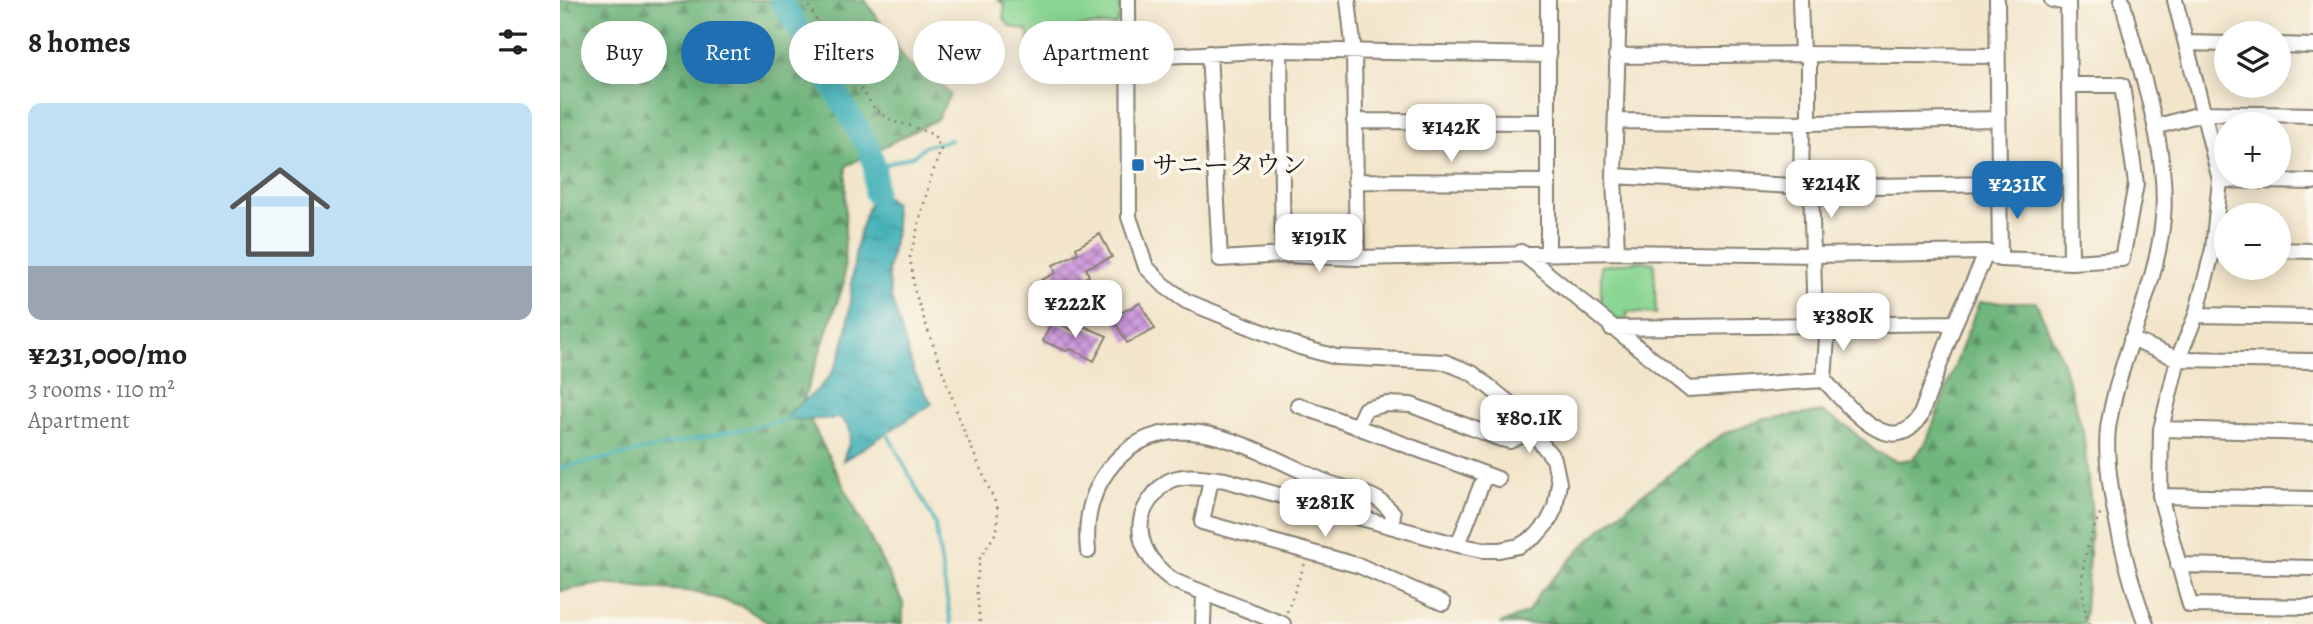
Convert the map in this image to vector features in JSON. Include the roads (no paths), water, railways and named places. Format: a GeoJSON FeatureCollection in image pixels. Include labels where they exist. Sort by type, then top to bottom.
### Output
{"type":"FeatureCollection","features":[{"type":"Feature","properties":{"kind":"street"},"geometry":{"type":"LineString","coordinates":[[1128,0],[1128,21]]}},
{"type":"Feature","properties":{"kind":"street"},"geometry":{"type":"LineString","coordinates":[[1348,0],[1354,53],[1357,258]]}},
{"type":"Feature","properties":{"kind":"street"},"geometry":{"type":"LineString","coordinates":[[1548,0],[1548,252]]}},
{"type":"Feature","properties":{"kind":"street"},"geometry":{"type":"LineString","coordinates":[[1617,251],[1614,176],[1619,0]]}},
{"type":"Feature","properties":{"kind":"street"},"geometry":{"type":"LineString","coordinates":[[1800,0],[1805,54],[1806,187],[1815,255],[1824,380],[1863,421],[1888,434],[1905,432],[1914,426],[1920,417],[1955,323],[1994,256],[1999,184],[1997,0]]}},
{"type":"Feature","properties":{"kind":"street"},"geometry":{"type":"LineString","coordinates":[[2053,0],[2068,1],[2071,262]]}},
{"type":"Feature","properties":{"kind":"street"},"geometry":{"type":"LineString","coordinates":[[2122,0],[2162,160],[2163,217],[2154,267],[2108,425],[2108,462],[2119,533],[2146,624]]}},
{"type":"Feature","properties":{"kind":"street"},"geometry":{"type":"LineString","coordinates":[[2175,0],[2214,155]]}},
{"type":"Feature","properties":{"kind":"street"},"geometry":{"type":"LineString","coordinates":[[2186,43],[2214,44]]}},
{"type":"Feature","properties":{"kind":"street"},"geometry":{"type":"LineString","coordinates":[[2291,45],[2313,46]]}},
{"type":"Feature","properties":{"kind":"street"},"geometry":{"type":"LineString","coordinates":[[1174,55],[1280,51],[1549,55]]}},
{"type":"Feature","properties":{"kind":"street"},"geometry":{"type":"LineString","coordinates":[[1280,51],[1283,255]]}},
{"type":"Feature","properties":{"kind":"street"},"geometry":{"type":"LineString","coordinates":[[1209,53],[1220,259],[1283,255],[1357,258],[1617,251],[1994,256],[2071,262],[2122,259],[2136,184],[2122,85],[2069,85]]}},
{"type":"Feature","properties":{"kind":"street"},"geometry":{"type":"LineString","coordinates":[[1616,56],[1997,56]]}},
{"type":"Feature","properties":{"kind":"street"},"geometry":{"type":"LineString","coordinates":[[1128,84],[1129,217],[1146,267],[1166,287],[1186,301],[1300,347],[1336,357],[1445,362],[1472,373],[1508,402],[1554,459],[1559,483],[1555,509],[1548,523],[1536,536],[1519,545],[1483,550],[1225,480],[1185,476],[1169,480],[1154,493],[1142,512],[1140,531],[1146,553],[1158,570],[1174,581],[1283,624]]}},
{"type":"Feature","properties":{"kind":"street"},"geometry":{"type":"LineString","coordinates":[[2155,127],[2204,113],[2313,115]]}},
{"type":"Feature","properties":{"kind":"street"},"geometry":{"type":"LineString","coordinates":[[1616,121],[1805,123],[1998,119]]}},
{"type":"Feature","properties":{"kind":"street"},"geometry":{"type":"LineString","coordinates":[[1353,121],[1548,122]]}},
{"type":"Feature","properties":{"kind":"street"},"geometry":{"type":"LineString","coordinates":[[1614,176],[1806,187],[1999,184]]}},
{"type":"Feature","properties":{"kind":"street"},"geometry":{"type":"LineString","coordinates":[[1355,181],[1547,183]]}},
{"type":"Feature","properties":{"kind":"street"},"geometry":{"type":"LineString","coordinates":[[2291,182],[2313,182]]}},
{"type":"Feature","properties":{"kind":"street"},"geometry":{"type":"LineString","coordinates":[[2291,250],[2313,251]]}},
{"type":"Feature","properties":{"kind":"street"},"geometry":{"type":"LineString","coordinates":[[1521,253],[1689,389],[1824,380]]}},
{"type":"Feature","properties":{"kind":"street"},"geometry":{"type":"LineString","coordinates":[[2214,263],[2178,359],[2161,429],[2160,496],[2178,565],[2190,605],[2313,607]]}},
{"type":"Feature","properties":{"kind":"street"},"geometry":{"type":"LineString","coordinates":[[2196,315],[2313,317]]}},
{"type":"Feature","properties":{"kind":"street"},"geometry":{"type":"LineString","coordinates":[[1611,328],[1955,323]]}},
{"type":"Feature","properties":{"kind":"street"},"geometry":{"type":"LineString","coordinates":[[2131,340],[2178,359],[2313,361]]}},
{"type":"Feature","properties":{"kind":"street"},"geometry":{"type":"LineString","coordinates":[[1357,426],[1365,410],[1387,404],[1411,405],[1510,441],[1533,430]]}},
{"type":"Feature","properties":{"kind":"street"},"geometry":{"type":"LineString","coordinates":[[1298,405],[1491,477],[1458,545]]}},
{"type":"Feature","properties":{"kind":"street"},"geometry":{"type":"LineString","coordinates":[[2161,429],[2313,433]]}},
{"type":"Feature","properties":{"kind":"street"},"geometry":{"type":"LineString","coordinates":[[1088,551],[1088,517],[1100,481],[1114,462],[1136,444],[1176,432],[1202,432],[1228,438],[1324,482],[1378,499],[1393,513],[1392,526]]}},
{"type":"Feature","properties":{"kind":"street"},"geometry":{"type":"LineString","coordinates":[[1211,479],[1202,522],[1360,566],[1443,603]]}},
{"type":"Feature","properties":{"kind":"street"},"geometry":{"type":"LineString","coordinates":[[2160,496],[2313,499]]}},
{"type":"Feature","properties":{"kind":"street"},"geometry":{"type":"LineString","coordinates":[[2178,565],[2313,568]]}},
{"type":"Feature","properties":{"kind":"street"},"geometry":{"type":"LineString","coordinates":[[1203,624],[1204,593]]}},
{"type":"Feature","properties":{"kind":"water"},"geometry":{"type":"Polygon","coordinates":[[[875,193],[882,193],[894,203],[896,230],[888,271],[891,297],[914,372],[932,404],[843,461],[850,434],[841,418],[801,420],[789,419],[788,414],[816,391],[837,363],[847,329],[857,246],[875,193]]]}},
{"type":"Feature","properties":{"kind":"waterway"},"geometry":{"type":"LineString","coordinates":[[781,0],[868,146],[875,168],[875,193]]}},
{"type":"Feature","properties":{"kind":"waterway"},"geometry":{"type":"LineString","coordinates":[[875,168],[915,155],[925,146],[951,140]]}},
{"type":"Feature","properties":{"kind":"waterway"},"geometry":{"type":"LineString","coordinates":[[560,468],[789,419]]}},
{"type":"Feature","properties":{"kind":"waterway"},"geometry":{"type":"LineString","coordinates":[[887,433],[935,523],[951,624]]}},
{"type":"Feature","properties":{"kind":"place","name":"サニータウン"},"geometry":{"type":"Point","coordinates":[1138,165]}}]}
